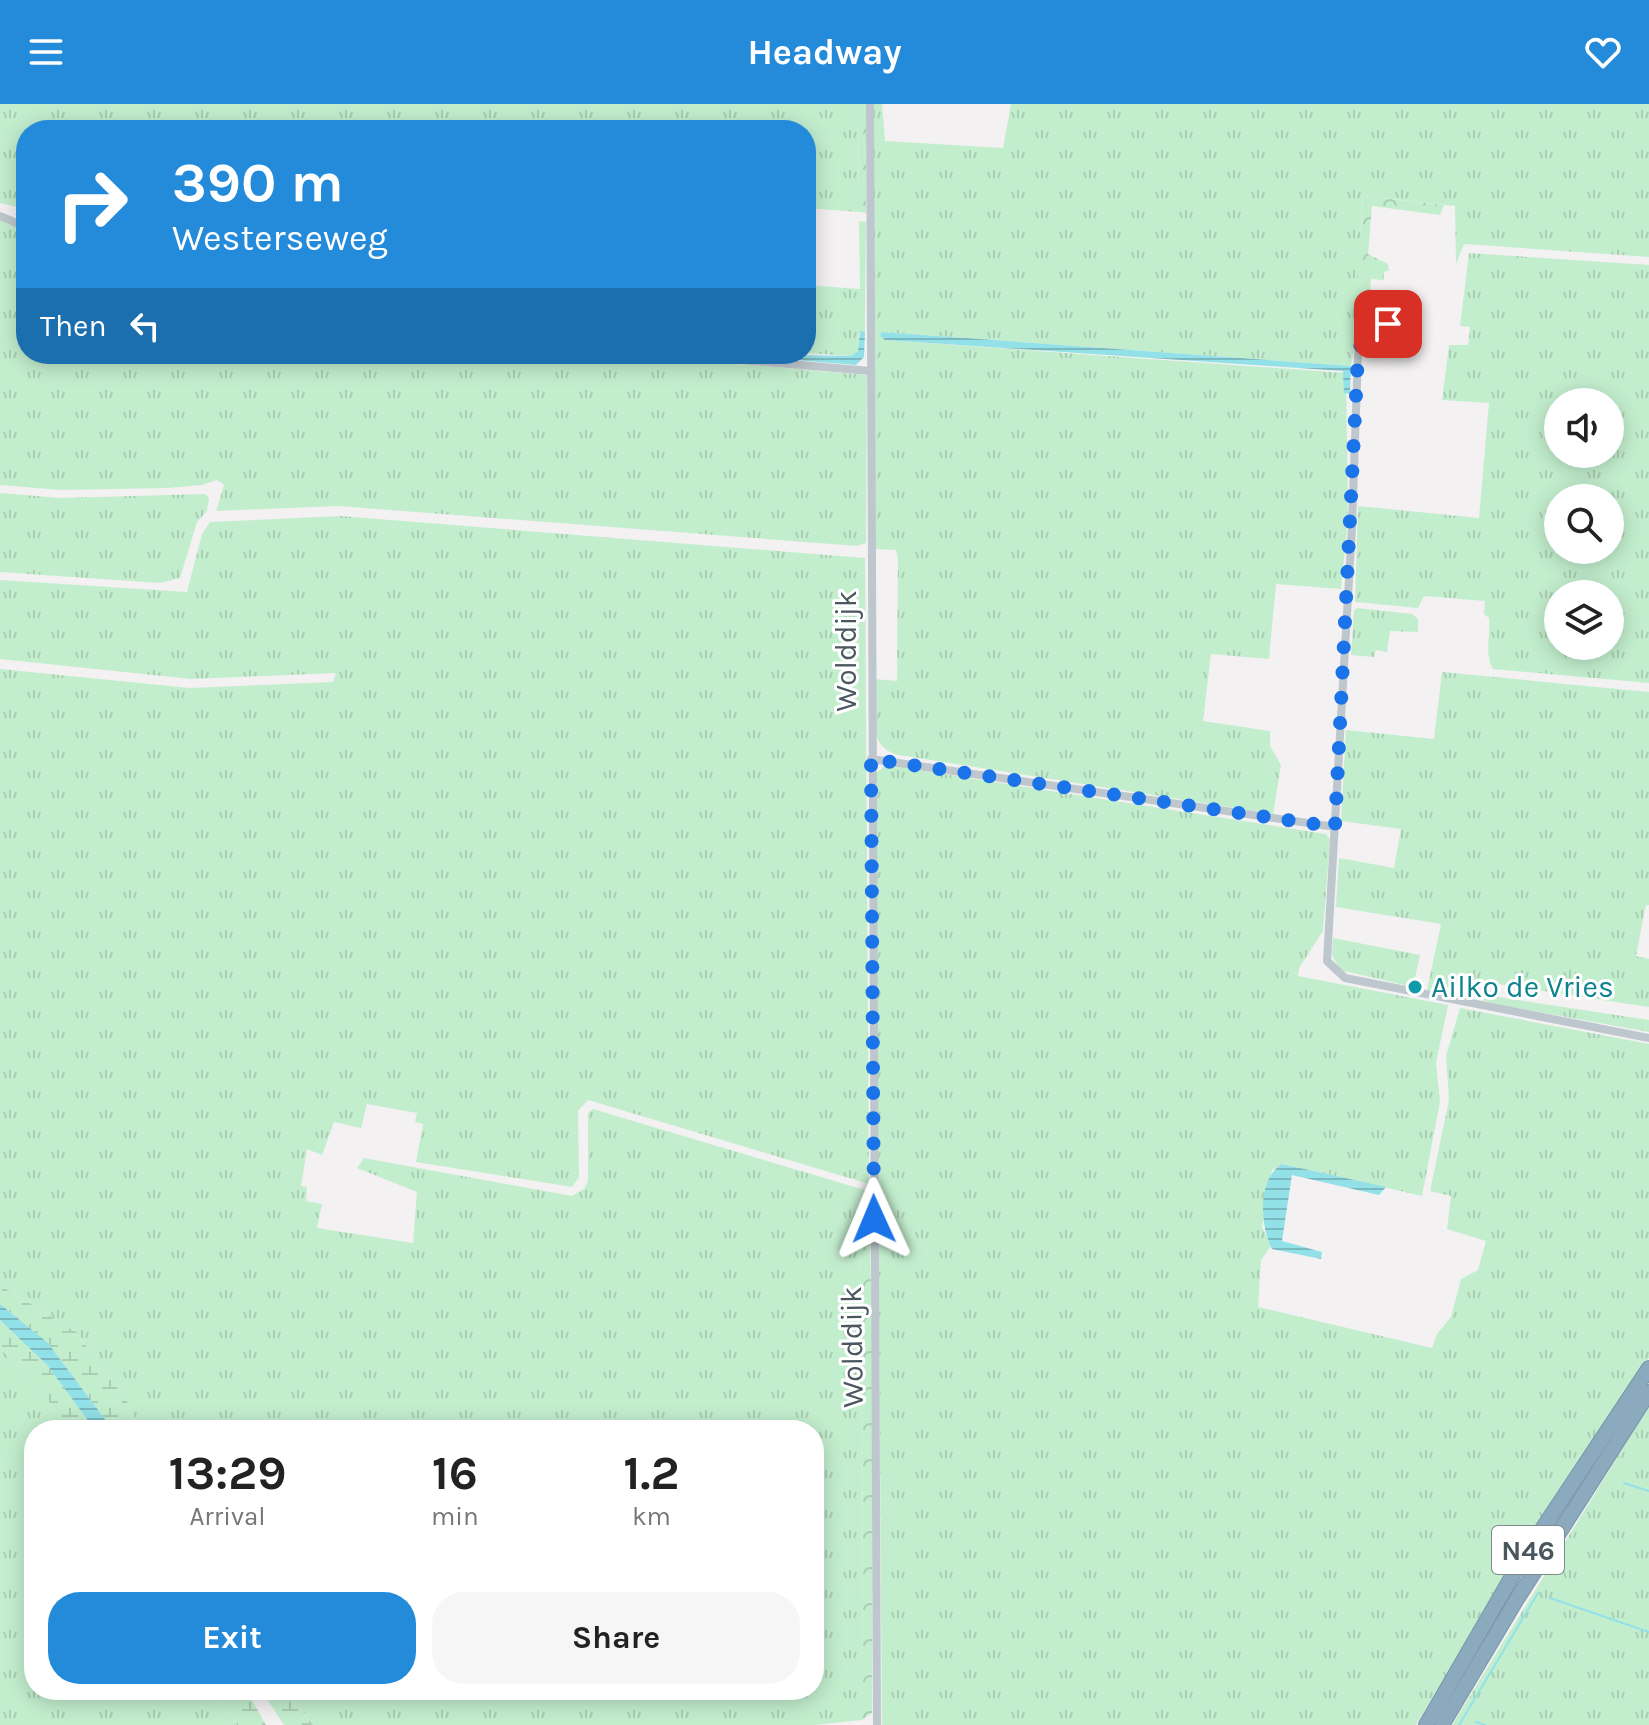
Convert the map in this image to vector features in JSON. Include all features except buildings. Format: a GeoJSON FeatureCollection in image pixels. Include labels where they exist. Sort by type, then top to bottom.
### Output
{"type":"FeatureCollection","features":[{"type":"Feature","properties":{"kind":"highway","name":"N46"},"geometry":{"type":"LineString","coordinates":[[1426,1725],[1514,1573],[1649,1368]]}},
{"type":"Feature","properties":{"kind":"highway","name":"N46"},"geometry":{"type":"LineString","coordinates":[[1442,1725],[1517,1599],[1649,1392]]}},
{"type":"Feature","properties":{"kind":"street","name":"Wolddijk"},"geometry":{"type":"LineString","coordinates":[[870,104],[877,1725]]}},
{"type":"Feature","properties":{"kind":"street"},"geometry":{"type":"LineString","coordinates":[[1394,325],[1374,325],[1363,337],[1358,354],[1326,953],[1330,967],[1338,974],[1649,1038]]}},
{"type":"Feature","properties":{"kind":"street"},"geometry":{"type":"LineString","coordinates":[[788,364],[871,371]]}},
{"type":"Feature","properties":{"kind":"street"},"geometry":{"type":"LineString","coordinates":[[871,759],[1335,827]]}},
{"type":"Feature","properties":{"kind":"green space"},"geometry":{"type":"Polygon","coordinates":[[[0,104],[858,104],[859,212],[816,209],[816,120],[16,120],[16,207],[0,203],[0,104]]]}},
{"type":"Feature","properties":{"kind":"green space"},"geometry":{"type":"Polygon","coordinates":[[[858,104],[866,104],[866,213],[859,212],[858,104]]]}},
{"type":"Feature","properties":{"kind":"green space"},"geometry":{"type":"Polygon","coordinates":[[[874,104],[882,104],[885,141],[1003,148],[1011,104],[1649,104],[1649,257],[1464,244],[1456,264],[1455,206],[1363,196],[1351,366],[882,332],[885,340],[1346,373],[1348,517],[1341,589],[1276,584],[1269,659],[1211,654],[1203,721],[1270,731],[1270,746],[1281,765],[1273,814],[899,755],[881,744],[874,725],[874,679],[897,681],[898,558],[896,550],[874,549],[874,104]]]}},
{"type":"Feature","properties":{"kind":"green space"},"geometry":{"type":"Polygon","coordinates":[[[1363,196],[1444,205],[1440,215],[1372,206],[1368,254],[1388,264],[1389,270],[1384,272],[1384,280],[1371,279],[1369,303],[1379,309],[1377,315],[1356,309],[1363,196]]]}},
{"type":"Feature","properties":{"kind":"green space"},"geometry":{"type":"Polygon","coordinates":[[[0,218],[16,225],[16,364],[737,364],[867,375],[866,543],[857,546],[338,506],[216,511],[224,485],[217,480],[202,485],[168,488],[61,490],[0,485],[0,218]]]}},
{"type":"Feature","properties":{"kind":"green space"},"geometry":{"type":"Polygon","coordinates":[[[859,221],[866,222],[865,332],[859,333],[858,351],[851,356],[816,354],[816,286],[860,289],[859,221]]]}},
{"type":"Feature","properties":{"kind":"green space"},"geometry":{"type":"Polygon","coordinates":[[[1469,253],[1649,265],[1649,683],[1493,669],[1489,657],[1489,618],[1484,614],[1485,601],[1424,596],[1418,608],[1355,602],[1358,506],[1479,518],[1489,403],[1442,400],[1449,345],[1468,345],[1470,327],[1460,326],[1469,253]]]}},
{"type":"Feature","properties":{"kind":"green space"},"geometry":{"type":"Polygon","coordinates":[[[0,493],[61,498],[205,494],[209,498],[207,511],[197,522],[180,578],[160,583],[0,572],[0,493]]]}},
{"type":"Feature","properties":{"kind":"green space"},"geometry":{"type":"Polygon","coordinates":[[[340,516],[865,558],[869,1184],[588,1100],[578,1111],[579,1177],[572,1187],[416,1162],[423,1124],[415,1122],[417,1113],[367,1104],[361,1128],[334,1122],[322,1155],[307,1149],[301,1186],[307,1187],[306,1201],[322,1204],[317,1228],[413,1243],[417,1192],[357,1168],[364,1158],[572,1196],[584,1189],[588,1181],[588,1113],[593,1109],[858,1188],[863,1338],[862,1720],[815,1725],[313,1725],[293,1700],[824,1700],[824,1420],[136,1420],[127,1401],[76,1332],[0,1285],[0,669],[190,688],[333,682],[336,673],[191,679],[0,659],[0,580],[187,592],[202,534],[210,522],[340,516]]]}},
{"type":"Feature","properties":{"kind":"green space"},"geometry":{"type":"Polygon","coordinates":[[[1354,610],[1412,614],[1418,619],[1418,632],[1390,631],[1387,652],[1376,650],[1374,657],[1351,655],[1354,610]]]}},
{"type":"Feature","properties":{"kind":"green space"},"geometry":{"type":"Polygon","coordinates":[[[1442,672],[1649,692],[1649,905],[1646,905],[1636,956],[1649,959],[1649,1007],[1472,980],[1439,992],[1427,990],[1441,924],[1336,907],[1339,858],[1394,868],[1401,829],[1341,821],[1346,730],[1434,739],[1442,672]]]}},
{"type":"Feature","properties":{"kind":"green space"},"geometry":{"type":"Polygon","coordinates":[[[886,765],[1326,834],[1330,840],[1323,931],[1299,968],[1298,976],[1448,1005],[1436,1063],[1440,1102],[1422,1196],[1283,1164],[1272,1170],[1262,1227],[1271,1246],[1261,1260],[1258,1307],[1432,1348],[1437,1334],[1451,1317],[1461,1279],[1478,1270],[1486,1241],[1447,1229],[1451,1196],[1430,1191],[1449,1100],[1446,1056],[1460,1008],[1649,1044],[1649,1358],[1512,1565],[1416,1725],[882,1725],[875,774],[886,765]]]}},
{"type":"Feature","properties":{"kind":"green space"},"geometry":{"type":"Polygon","coordinates":[[[1333,938],[1420,955],[1413,987],[1340,970],[1332,955],[1333,938]]]}},
{"type":"Feature","properties":{"kind":"green space"},"geometry":{"type":"Polygon","coordinates":[[[1478,994],[1649,1020],[1649,1032],[1495,1004],[1478,999],[1478,994]]]}},
{"type":"Feature","properties":{"kind":"green space"},"geometry":{"type":"Polygon","coordinates":[[[858,1188],[869,1191],[873,1379],[872,1713],[862,1720],[863,1338],[858,1188]]]}},
{"type":"Feature","properties":{"kind":"green space"},"geometry":{"type":"Polygon","coordinates":[[[0,1285],[76,1332],[127,1401],[136,1420],[106,1420],[48,1343],[0,1304],[0,1285]]]}},
{"type":"Feature","properties":{"kind":"green space"},"geometry":{"type":"Polygon","coordinates":[[[0,1320],[47,1365],[88,1420],[60,1420],[45,1395],[0,1348],[0,1320]]]}},
{"type":"Feature","properties":{"kind":"green space"},"geometry":{"type":"Polygon","coordinates":[[[0,1348],[45,1395],[60,1420],[24,1420],[24,1700],[222,1700],[237,1725],[0,1725],[0,1348]]]}},
{"type":"Feature","properties":{"kind":"green space"},"geometry":{"type":"Polygon","coordinates":[[[1649,1406],[1649,1725],[1452,1725],[1649,1406]]]}},
{"type":"Feature","properties":{"kind":"green space"},"geometry":{"type":"Polygon","coordinates":[[[222,1700],[252,1700],[266,1725],[237,1725],[222,1700]]]}},
{"type":"Feature","properties":{"kind":"green space"},"geometry":{"type":"Polygon","coordinates":[[[268,1700],[293,1700],[313,1725],[284,1725],[268,1700]]]}},
{"type":"Feature","properties":{"kind":"water"},"geometry":{"type":"Polygon","coordinates":[[[860,331],[865,332],[864,357],[856,365],[816,362],[816,355],[851,356],[858,351],[860,331]]]}},
{"type":"Feature","properties":{"kind":"water"},"geometry":{"type":"Polygon","coordinates":[[[882,332],[1351,366],[1350,394],[1344,393],[1343,371],[885,340],[880,336],[882,332]]]}},
{"type":"Feature","properties":{"kind":"water"},"geometry":{"type":"Polygon","coordinates":[[[1282,1164],[1386,1187],[1379,1195],[1292,1175],[1282,1241],[1322,1252],[1321,1259],[1272,1249],[1265,1228],[1263,1204],[1268,1180],[1282,1164]]]}},
{"type":"Feature","properties":{"kind":"water"},"geometry":{"type":"Polygon","coordinates":[[[0,1304],[48,1343],[106,1420],[88,1420],[47,1365],[0,1320],[0,1304]]]}},
{"type":"Feature","properties":{"kind":"waterway"},"geometry":{"type":"LineString","coordinates":[[1624,1483],[1649,1491]]}},
{"type":"Feature","properties":{"kind":"waterway"},"geometry":{"type":"LineString","coordinates":[[1459,1725],[1538,1593]]}},
{"type":"Feature","properties":{"kind":"waterway"},"geometry":{"type":"LineString","coordinates":[[1550,1598],[1649,1632]]}},
{"type":"Feature","properties":{"kind":"waterway"},"geometry":{"type":"LineString","coordinates":[[1476,1722],[1485,1725]]}},
{"type":"Feature","properties":{"kind":"place","name":"Ailko de Vries"},"geometry":{"type":"Point","coordinates":[1415,987]}},
{"type":"Feature","properties":{"kind":"route"},"geometry":{"type":"LineString","coordinates":[[874,1219],[871,759],[1335,827],[1352,527],[1358,354],[1363,337],[1374,325],[1388,324]]}}]}
